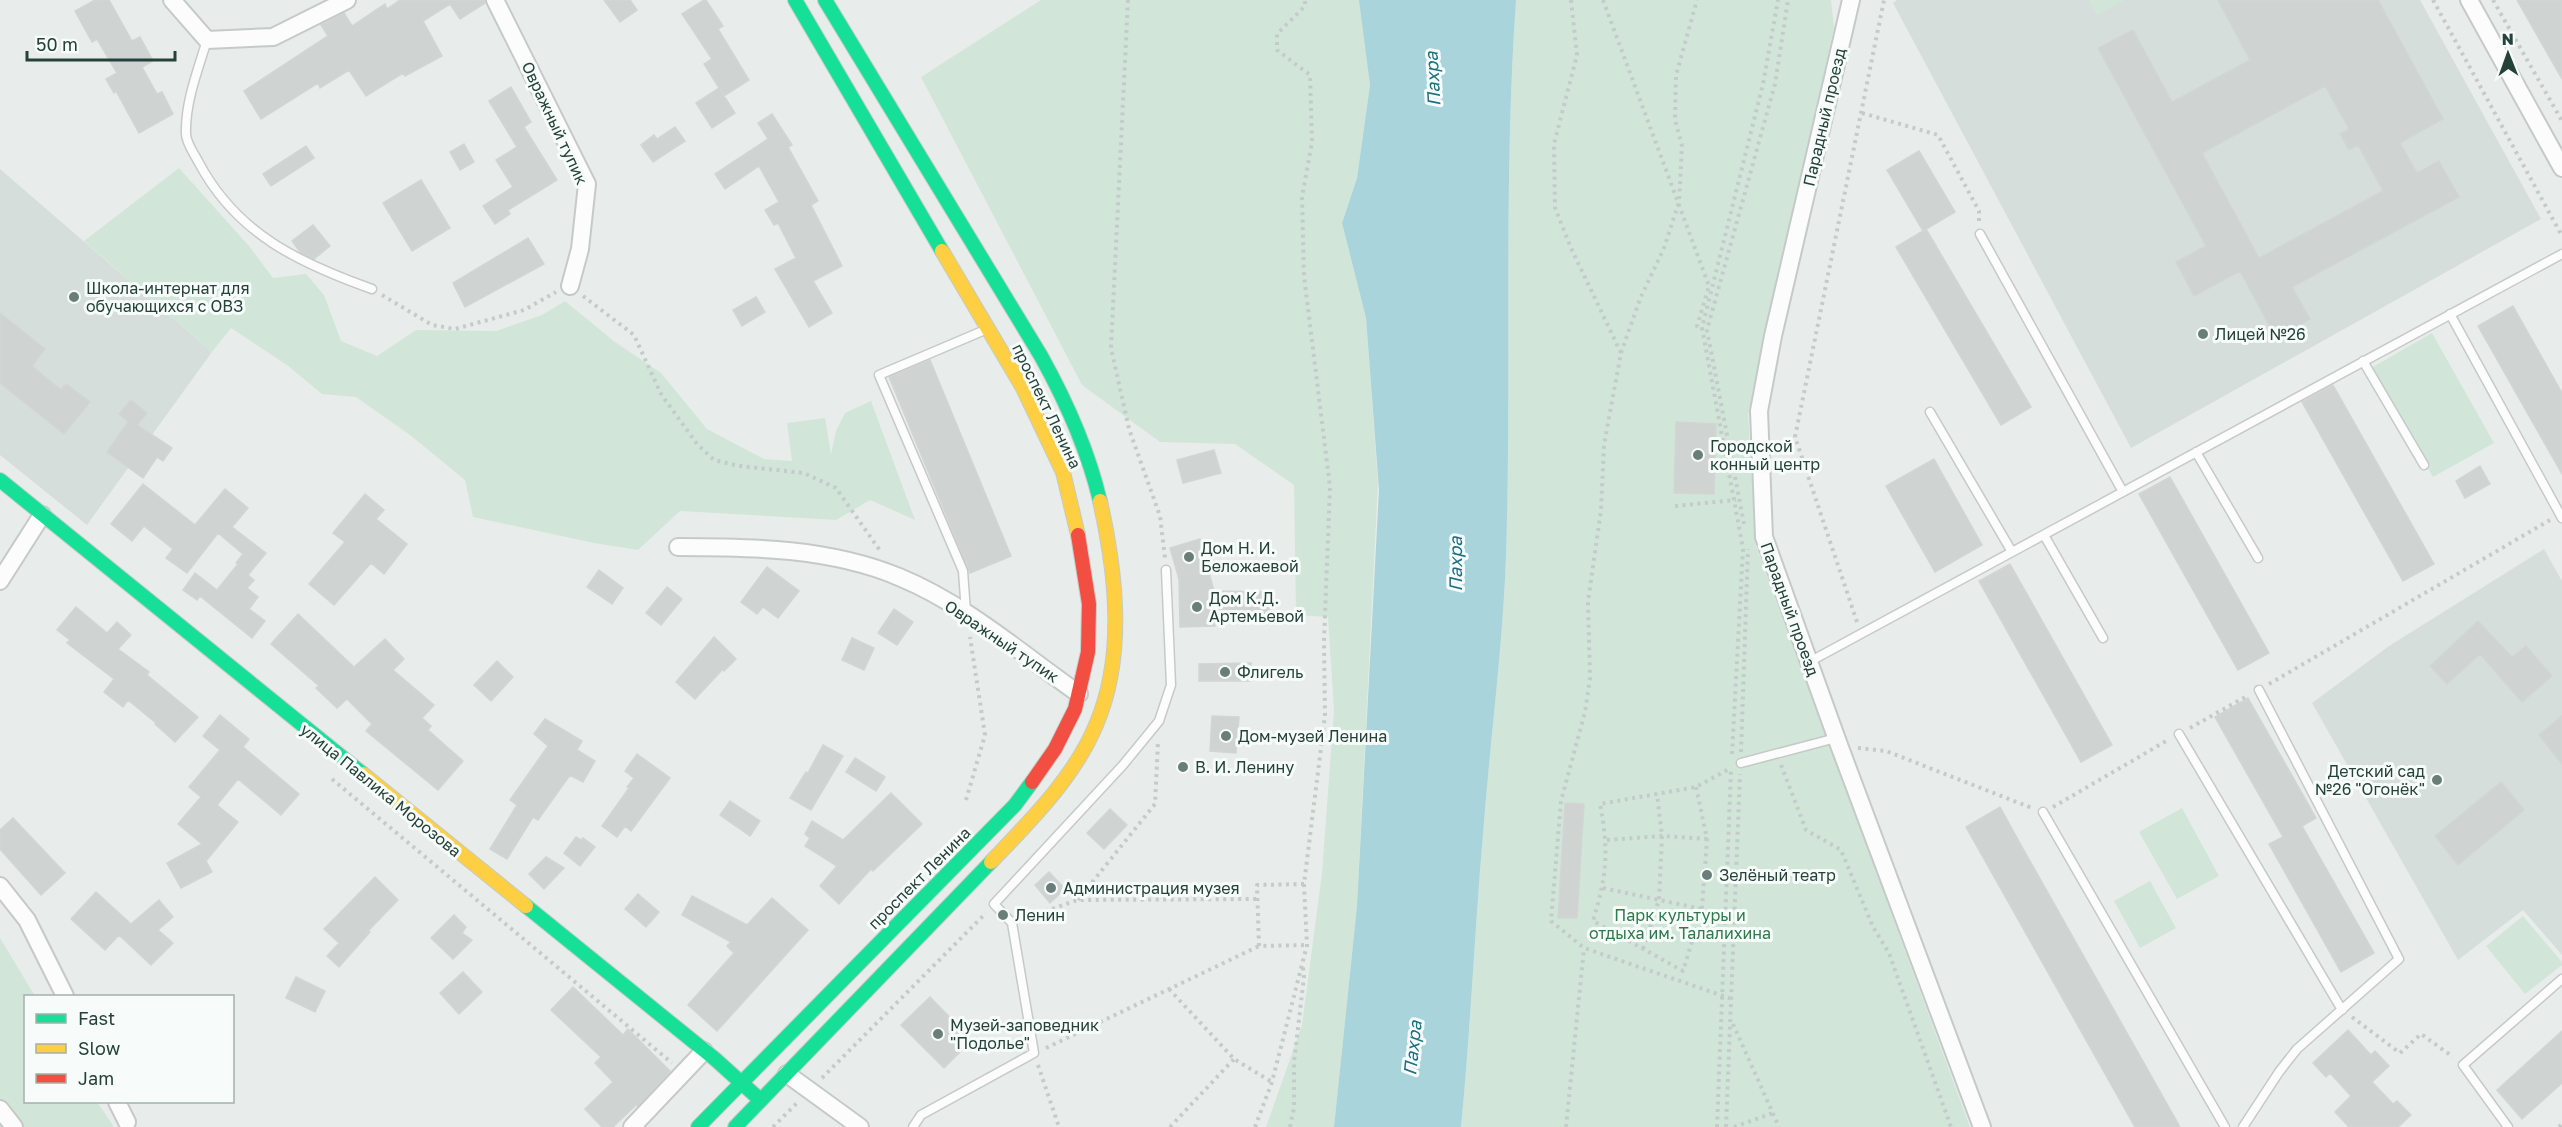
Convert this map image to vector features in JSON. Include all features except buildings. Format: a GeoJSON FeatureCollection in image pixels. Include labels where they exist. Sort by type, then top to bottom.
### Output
{"type":"FeatureCollection","features":[{"type":"Feature","properties":{"kind":"main road","name":"проспект Ленина"},"geometry":{"type":"LineString","coordinates":[[698,1127],[1015,805],[1055,749],[1079,694],[1088,652],[1089,604],[1080,543],[1063,472],[1023,388],[795,0]]}},
{"type":"Feature","properties":{"kind":"main road","name":"проспект Ленина"},"geometry":{"type":"LineString","coordinates":[[735,1127],[1039,812],[1080,755],[1101,714],[1112,662],[1115,610],[1109,537],[1092,473],[1051,374],[825,0]]}},
{"type":"Feature","properties":{"kind":"main road","name":"улица Павлика Морозова"},"geometry":{"type":"LineString","coordinates":[[0,480],[704,1051],[761,1101]]}},
{"type":"Feature","properties":{"kind":"street"},"geometry":{"type":"LineString","coordinates":[[172,0],[207,40],[273,37],[347,0]]}},
{"type":"Feature","properties":{"kind":"street","name":"Овражный тупик"},"geometry":{"type":"LineString","coordinates":[[495,0],[587,184],[580,249],[570,286]]}},
{"type":"Feature","properties":{"kind":"street","name":"Парадный проезд"},"geometry":{"type":"LineString","coordinates":[[1851,0],[1773,336],[1760,411],[1764,537],[1982,1127]]}},
{"type":"Feature","properties":{"kind":"street"},"geometry":{"type":"LineString","coordinates":[[2469,0],[2562,168]]}},
{"type":"Feature","properties":{"kind":"street"},"geometry":{"type":"LineString","coordinates":[[0,581],[42,515]]}},
{"type":"Feature","properties":{"kind":"street","name":"Овражный тупик"},"geometry":{"type":"LineString","coordinates":[[678,547],[750,547],[842,558],[900,577],[966,612],[1079,694]]}},
{"type":"Feature","properties":{"kind":"street"},"geometry":{"type":"LineString","coordinates":[[0,886],[27,920],[64,995]]}},
{"type":"Feature","properties":{"kind":"street"},"geometry":{"type":"LineString","coordinates":[[632,1127],[704,1051]]}},
{"type":"Feature","properties":{"kind":"street"},"geometry":{"type":"LineString","coordinates":[[787,1074],[860,1127]]}},
{"type":"Feature","properties":{"kind":"street"},"geometry":{"type":"LineString","coordinates":[[118,1103],[127,1122]]}},
{"type":"Feature","properties":{"kind":"street"},"geometry":{"type":"LineString","coordinates":[[0,1109],[14,1127]]}},
{"type":"Feature","properties":{"kind":"lane"},"geometry":{"type":"LineString","coordinates":[[207,40],[190,100],[185,136],[202,168],[229,209],[293,257],[327,273],[372,289]]}},
{"type":"Feature","properties":{"kind":"lane"},"geometry":{"type":"LineString","coordinates":[[1980,234],[2123,492]]}},
{"type":"Feature","properties":{"kind":"lane"},"geometry":{"type":"LineString","coordinates":[[1809,662],[2562,254]]}},
{"type":"Feature","properties":{"kind":"lane"},"geometry":{"type":"LineString","coordinates":[[2450,314],[2561,516]]}},
{"type":"Feature","properties":{"kind":"lane"},"geometry":{"type":"LineString","coordinates":[[966,612],[963,571],[879,375],[988,328]]}},
{"type":"Feature","properties":{"kind":"lane"},"geometry":{"type":"LineString","coordinates":[[2363,361],[2424,465]]}},
{"type":"Feature","properties":{"kind":"lane"},"geometry":{"type":"LineString","coordinates":[[1930,412],[2012,552]]}},
{"type":"Feature","properties":{"kind":"lane"},"geometry":{"type":"LineString","coordinates":[[2196,452],[2258,558]]}},
{"type":"Feature","properties":{"kind":"lane"},"geometry":{"type":"LineString","coordinates":[[2044,535],[2103,638]]}},
{"type":"Feature","properties":{"kind":"lane"},"geometry":{"type":"LineString","coordinates":[[913,1127],[921,1115],[1034,1053],[1012,923],[994,904],[1123,765],[1160,721],[1171,685],[1166,570]]}},
{"type":"Feature","properties":{"kind":"lane"},"geometry":{"type":"LineString","coordinates":[[2243,1127],[2297,1049],[2399,959],[2259,690]]}},
{"type":"Feature","properties":{"kind":"lane"},"geometry":{"type":"LineString","coordinates":[[2179,734],[2342,1010]]}},
{"type":"Feature","properties":{"kind":"lane"},"geometry":{"type":"LineString","coordinates":[[1741,763],[1777,753],[1838,742]]}},
{"type":"Feature","properties":{"kind":"lane"},"geometry":{"type":"LineString","coordinates":[[2043,812],[2225,1127]]}},
{"type":"Feature","properties":{"kind":"lane"},"geometry":{"type":"LineString","coordinates":[[2508,1127],[2463,1065],[2562,979]]}},
{"type":"Feature","properties":{"kind":"path"},"geometry":{"type":"LineString","coordinates":[[1128,0],[1111,348],[1129,429],[1160,516],[1166,570]]}},
{"type":"Feature","properties":{"kind":"path"},"geometry":{"type":"LineString","coordinates":[[1255,1127],[1272,1082],[1307,945],[1304,884],[1325,716],[1324,641],[1330,487],[1304,276],[1302,197],[1311,142],[1310,75],[1277,50],[1277,34],[1305,6],[1305,0]]}},
{"type":"Feature","properties":{"kind":"path"},"geometry":{"type":"LineString","coordinates":[[1571,0],[1577,55],[1554,144],[1556,208],[1571,249],[1621,353]]}},
{"type":"Feature","properties":{"kind":"path"},"geometry":{"type":"LineString","coordinates":[[1603,0],[1710,287],[1718,291]]}},
{"type":"Feature","properties":{"kind":"path"},"geometry":{"type":"LineString","coordinates":[[1697,0],[1676,75],[1675,120],[1682,146],[1679,202],[1664,248],[1640,299],[1621,353],[1604,445],[1601,510],[1588,602],[1590,679],[1585,712],[1561,801],[1551,921],[1584,948],[1732,999]]}},
{"type":"Feature","properties":{"kind":"path"},"geometry":{"type":"LineString","coordinates":[[1707,330],[1697,326],[1710,287],[1764,84],[1778,0]]}},
{"type":"Feature","properties":{"kind":"path"},"geometry":{"type":"LineString","coordinates":[[1717,1127],[1731,768],[1743,549],[1737,500],[1707,330],[1775,84],[1788,0]]}},
{"type":"Feature","properties":{"kind":"path"},"geometry":{"type":"LineString","coordinates":[[1861,634],[1795,437],[1884,0]]}},
{"type":"Feature","properties":{"kind":"path"},"geometry":{"type":"LineString","coordinates":[[2433,0],[2562,236]]}},
{"type":"Feature","properties":{"kind":"path"},"geometry":{"type":"LineString","coordinates":[[2493,0],[2562,121]]}},
{"type":"Feature","properties":{"kind":"path"},"geometry":{"type":"LineString","coordinates":[[1862,113],[1938,135],[1979,211],[1980,234]]}},
{"type":"Feature","properties":{"kind":"path"},"geometry":{"type":"LineString","coordinates":[[372,289],[432,325],[455,329],[524,310],[570,286],[634,336],[661,394],[697,444],[714,460],[739,466],[804,473],[836,488],[900,577]]}},
{"type":"Feature","properties":{"kind":"path"},"geometry":{"type":"LineString","coordinates":[[1701,328],[1748,545],[1732,1021],[1726,1127]]}},
{"type":"Feature","properties":{"kind":"path"},"geometry":{"type":"LineString","coordinates":[[1675,506],[1737,500]]}},
{"type":"Feature","properties":{"kind":"path"},"geometry":{"type":"LineString","coordinates":[[1838,742],[1886,751],[2043,812],[2561,516]]}},
{"type":"Feature","properties":{"kind":"path"},"geometry":{"type":"LineString","coordinates":[[966,612],[985,735],[966,800]]}},
{"type":"Feature","properties":{"kind":"path"},"geometry":{"type":"LineString","coordinates":[[1077,900],[1155,804],[1160,721]]}},
{"type":"Feature","properties":{"kind":"path"},"geometry":{"type":"LineString","coordinates":[[1777,753],[1806,830],[1841,850],[1873,927],[1889,953],[1951,1127]]}},
{"type":"Feature","properties":{"kind":"path"},"geometry":{"type":"LineString","coordinates":[[1696,787],[1707,839],[1702,909],[1683,971],[1593,921],[1603,888],[1607,840],[1600,804],[1696,787],[1741,763]]}},
{"type":"Feature","properties":{"kind":"path"},"geometry":{"type":"LineString","coordinates":[[326,774],[683,1073]]}},
{"type":"Feature","properties":{"kind":"path"},"geometry":{"type":"LineString","coordinates":[[1643,949],[1659,900],[1662,836],[1657,794]]}},
{"type":"Feature","properties":{"kind":"path"},"geometry":{"type":"LineString","coordinates":[[1607,840],[1662,836],[1707,839]]}},
{"type":"Feature","properties":{"kind":"path"},"geometry":{"type":"LineString","coordinates":[[1259,946],[1257,885],[1304,884]]}},
{"type":"Feature","properties":{"kind":"path"},"geometry":{"type":"LineString","coordinates":[[1603,888],[1702,909]]}},
{"type":"Feature","properties":{"kind":"path"},"geometry":{"type":"LineString","coordinates":[[1012,923],[1077,900],[1258,899]]}},
{"type":"Feature","properties":{"kind":"path"},"geometry":{"type":"LineString","coordinates":[[773,1127],[994,904]]}},
{"type":"Feature","properties":{"kind":"path"},"geometry":{"type":"LineString","coordinates":[[1059,1127],[1034,1053],[1259,946],[1307,945]]}},
{"type":"Feature","properties":{"kind":"path"},"geometry":{"type":"LineString","coordinates":[[1566,1127],[1584,948]]}},
{"type":"Feature","properties":{"kind":"path"},"geometry":{"type":"LineString","coordinates":[[1290,1127],[1294,1108],[1294,1062],[1304,977],[1302,963]]}},
{"type":"Feature","properties":{"kind":"path"},"geometry":{"type":"LineString","coordinates":[[1169,989],[1233,1059],[1272,1082]]}},
{"type":"Feature","properties":{"kind":"path"},"geometry":{"type":"LineString","coordinates":[[2342,1010],[2400,1053],[2421,1034],[2463,1065]]}},
{"type":"Feature","properties":{"kind":"path"},"geometry":{"type":"LineString","coordinates":[[1732,1021],[1779,1127]]}},
{"type":"Feature","properties":{"kind":"path"},"geometry":{"type":"LineString","coordinates":[[1170,1127],[1233,1059]]}},
{"type":"Feature","properties":{"kind":"path"},"geometry":{"type":"LineString","coordinates":[[1734,1127],[1773,1113]]}},
{"type":"Feature","properties":{"kind":"shaded area","name":"Лицей №26"},"geometry":{"type":"Polygon","coordinates":[[[1897,0],[2420,0],[2541,219],[2131,448],[1893,3],[1897,0]]]}},
{"type":"Feature","properties":{"kind":"shaded area","name":"Школа-интернат для обучающихся с ОВЗ"},"geometry":{"type":"Polygon","coordinates":[[[0,169],[212,352],[87,525],[0,455],[0,169]]]}},
{"type":"Feature","properties":{"kind":"shaded area","name":"Детский сад №26 \"Огонёк\""},"geometry":{"type":"Polygon","coordinates":[[[2544,549],[2562,581],[2562,955],[2523,910],[2458,960],[2312,703],[2389,646],[2544,549]]]}},
{"type":"Feature","properties":{"kind":"green space"},"geometry":{"type":"Polygon","coordinates":[[[1041,0],[1361,0],[1370,85],[1357,178],[1342,223],[1366,318],[1378,483],[1357,906],[1334,1127],[1266,1127],[1302,1025],[1322,873],[1334,711],[1328,617],[1296,615],[1294,485],[1235,444],[1160,442],[1082,385],[921,77],[1041,0]]]}},
{"type":"Feature","properties":{"kind":"green space","name":"Парк культуры и отдыха им. Талалихина"},"geometry":{"type":"Polygon","coordinates":[[[1516,0],[1831,0],[1834,28],[1748,415],[1756,546],[1970,1127],[1461,1127],[1481,860],[1500,656],[1506,556],[1510,139],[1516,0]]]}},
{"type":"Feature","properties":{"kind":"green space"},"geometry":{"type":"Polygon","coordinates":[[[2089,0],[2124,0],[2097,15],[2089,0]]]}},
{"type":"Feature","properties":{"kind":"green space"},"geometry":{"type":"Polygon","coordinates":[[[179,168],[249,246],[273,278],[306,274],[324,295],[341,341],[377,356],[416,330],[496,331],[542,315],[565,301],[615,342],[661,373],[707,429],[764,459],[792,461],[787,423],[825,418],[831,454],[836,431],[845,413],[871,401],[915,520],[870,500],[836,520],[680,511],[638,550],[473,517],[465,480],[410,435],[356,397],[322,394],[287,365],[231,328],[212,352],[84,241],[179,168]]]}},
{"type":"Feature","properties":{"kind":"green space"},"geometry":{"type":"Polygon","coordinates":[[[2432,333],[2494,443],[2433,477],[2371,368],[2432,333]]]}},
{"type":"Feature","properties":{"kind":"green space"},"geometry":{"type":"Polygon","coordinates":[[[2182,808],[2219,876],[2177,899],[2139,832],[2182,808]]]}},
{"type":"Feature","properties":{"kind":"green space"},"geometry":{"type":"Polygon","coordinates":[[[2150,881],[2176,928],[2140,948],[2114,901],[2150,881]]]}},
{"type":"Feature","properties":{"kind":"green space"},"geometry":{"type":"Polygon","coordinates":[[[2523,916],[2562,962],[2562,965],[2525,994],[2486,946],[2523,916]]]}},
{"type":"Feature","properties":{"kind":"green space"},"geometry":{"type":"Polygon","coordinates":[[[0,938],[34,995],[24,995],[24,1103],[98,1103],[114,1127],[0,1127],[0,938]]]}},
{"type":"Feature","properties":{"kind":"water","name":"Пахра"},"geometry":{"type":"Polygon","coordinates":[[[1359,0],[1516,0],[1510,139],[1506,556],[1500,656],[1481,860],[1461,1127],[1334,1127],[1357,906],[1379,490],[1366,318],[1342,223],[1357,178],[1370,85],[1359,0]]]}},
{"type":"Feature","properties":{"kind":"traffic: fast"},"geometry":{"type":"LineString","coordinates":[[795,0],[942,251]]}},
{"type":"Feature","properties":{"kind":"traffic: fast"},"geometry":{"type":"LineString","coordinates":[[825,0],[1041,356],[1075,426],[1100,501]]}},
{"type":"Feature","properties":{"kind":"traffic: fast"},"geometry":{"type":"LineString","coordinates":[[0,480],[363,774]]}},
{"type":"Feature","properties":{"kind":"traffic: fast"},"geometry":{"type":"LineString","coordinates":[[698,1127],[1015,805],[1032,782]]}},
{"type":"Feature","properties":{"kind":"traffic: fast"},"geometry":{"type":"LineString","coordinates":[[735,1127],[991,862]]}},
{"type":"Feature","properties":{"kind":"traffic: fast"},"geometry":{"type":"LineString","coordinates":[[526,906],[715,1059],[756,1096]]}},
{"type":"Feature","properties":{"kind":"traffic: slow"},"geometry":{"type":"LineString","coordinates":[[942,251],[1023,388],[1063,472],[1078,535]]}},
{"type":"Feature","properties":{"kind":"traffic: slow"},"geometry":{"type":"LineString","coordinates":[[991,862],[1036,815],[1076,763],[1096,725],[1105,698],[1112,671],[1115,614],[1114,585],[1100,501]]}},
{"type":"Feature","properties":{"kind":"traffic: slow"},"geometry":{"type":"LineString","coordinates":[[363,774],[526,906]]}},
{"type":"Feature","properties":{"kind":"traffic: jam"},"geometry":{"type":"LineString","coordinates":[[1032,782],[1055,749],[1075,709],[1088,652],[1089,604],[1078,535]]}},
{"type":"Feature","properties":{"kind":"place","name":"Школа-интернат для обучающихся с ОВЗ"},"geometry":{"type":"Point","coordinates":[74,297]}},
{"type":"Feature","properties":{"kind":"place","name":"Лицей №26"},"geometry":{"type":"Point","coordinates":[2203,334]}},
{"type":"Feature","properties":{"kind":"place","name":"Городской конный центр"},"geometry":{"type":"Point","coordinates":[1698,455]}},
{"type":"Feature","properties":{"kind":"place","name":"Дом Н. И. Беложаевой"},"geometry":{"type":"Point","coordinates":[1189,557]}},
{"type":"Feature","properties":{"kind":"place","name":"Дом К.Д. Артемьевой"},"geometry":{"type":"Point","coordinates":[1197,607]}},
{"type":"Feature","properties":{"kind":"place","name":"Флигель"},"geometry":{"type":"Point","coordinates":[1225,672]}},
{"type":"Feature","properties":{"kind":"place","name":"Дом-музей Ленина"},"geometry":{"type":"Point","coordinates":[1226,736]}},
{"type":"Feature","properties":{"kind":"place","name":"В. И. Ленину"},"geometry":{"type":"Point","coordinates":[1183,767]}},
{"type":"Feature","properties":{"kind":"place","name":"Детский сад №26 \"Огонёк\""},"geometry":{"type":"Point","coordinates":[2437,780]}},
{"type":"Feature","properties":{"kind":"place","name":"Зелёный театр"},"geometry":{"type":"Point","coordinates":[1707,875]}},
{"type":"Feature","properties":{"kind":"place","name":"Администрация музея"},"geometry":{"type":"Point","coordinates":[1051,888]}},
{"type":"Feature","properties":{"kind":"place","name":"Ленин"},"geometry":{"type":"Point","coordinates":[1003,915]}},
{"type":"Feature","properties":{"kind":"place","name":"Музей-заповедник \"Подолье\""},"geometry":{"type":"Point","coordinates":[938,1034]}}]}
